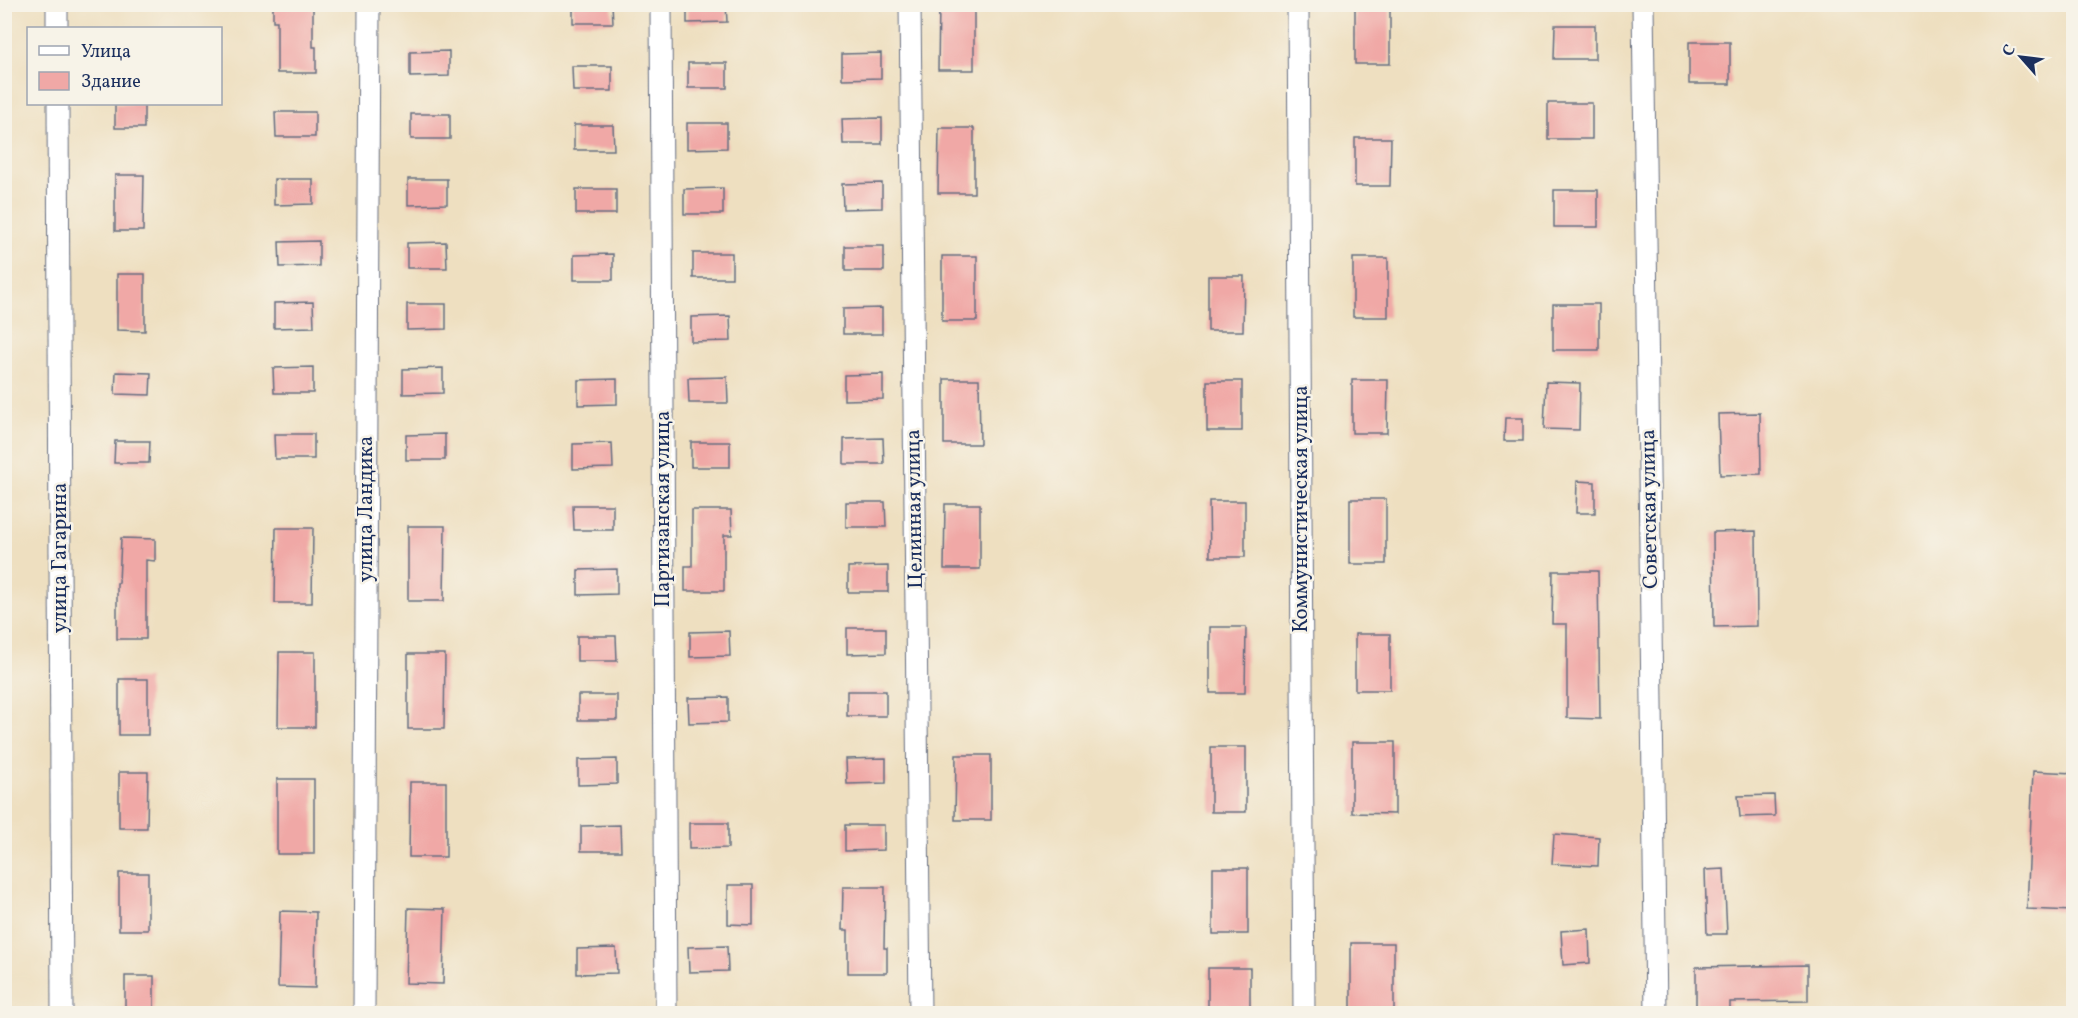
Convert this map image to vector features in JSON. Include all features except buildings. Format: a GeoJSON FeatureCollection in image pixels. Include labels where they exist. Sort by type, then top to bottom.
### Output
{"type":"FeatureCollection","features":[{"type":"Feature","properties":{"kind":"street"},"geometry":{"type":"LineString","coordinates":[[57,4],[57,27]]}},
{"type":"Feature","properties":{"kind":"street","name":"улица Ландика"},"geometry":{"type":"LineString","coordinates":[[363,1014],[369,4]]}},
{"type":"Feature","properties":{"kind":"street","name":"Партизанская улица"},"geometry":{"type":"LineString","coordinates":[[661,4],[666,1014]]}},
{"type":"Feature","properties":{"kind":"street","name":"Целинная улица"},"geometry":{"type":"LineString","coordinates":[[910,4],[920,1014]]}},
{"type":"Feature","properties":{"kind":"street","name":"Коммунистическая улица"},"geometry":{"type":"LineString","coordinates":[[1298,4],[1304,1014]]}},
{"type":"Feature","properties":{"kind":"street","name":"Советская улица"},"geometry":{"type":"LineString","coordinates":[[1644,4],[1656,1014]]}},
{"type":"Feature","properties":{"kind":"street","name":"улица Гагарина"},"geometry":{"type":"LineString","coordinates":[[57,105],[62,1014]]}}]}
